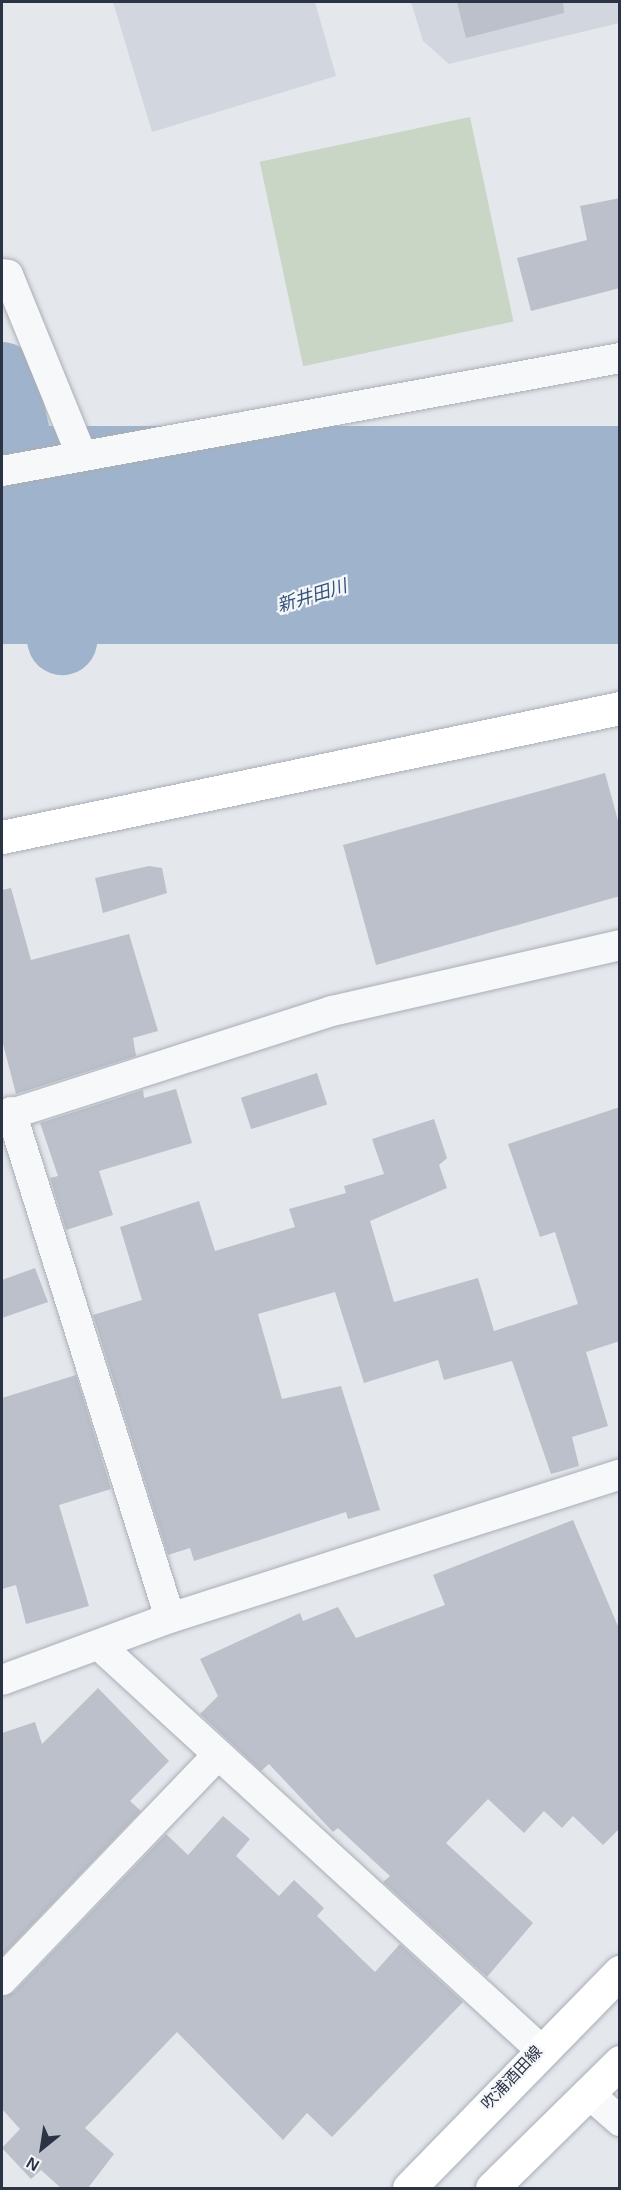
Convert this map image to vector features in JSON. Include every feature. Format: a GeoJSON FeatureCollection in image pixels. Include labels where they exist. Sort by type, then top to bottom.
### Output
{"type":"FeatureCollection","features":[{"type":"Feature","properties":{"kind":"street"},"geometry":{"type":"LineString","coordinates":[[5,275],[81,454]]}},
{"type":"Feature","properties":{"kind":"street"},"geometry":{"type":"LineString","coordinates":[[2,471],[81,454],[620,358]]}},
{"type":"Feature","properties":{"kind":"street"},"geometry":{"type":"LineString","coordinates":[[2,837],[620,708]]}},
{"type":"Feature","properties":{"kind":"street"},"geometry":{"type":"LineString","coordinates":[[170,1618],[6,1114],[332,1011],[620,945]]}},
{"type":"Feature","properties":{"kind":"street"},"geometry":{"type":"LineString","coordinates":[[2,1680],[100,1646],[170,1618],[620,1474]]}},
{"type":"Feature","properties":{"kind":"street"},"geometry":{"type":"LineString","coordinates":[[100,1646],[540,2049]]}},
{"type":"Feature","properties":{"kind":"street"},"geometry":{"type":"LineString","coordinates":[[2,1980],[218,1755]]}},
{"type":"Feature","properties":{"kind":"street","name":"吹浦酒田線"},"geometry":{"type":"LineString","coordinates":[[409,2188],[540,2049],[620,1972]]}},
{"type":"Feature","properties":{"kind":"street"},"geometry":{"type":"LineString","coordinates":[[492,2188],[620,2062]]}},
{"type":"Feature","properties":{"kind":"street"},"geometry":{"type":"LineString","coordinates":[[588,2093],[620,2121]]}},
{"type":"Feature","properties":{"kind":"shaded area"},"geometry":{"type":"Polygon","coordinates":[[[113,2],[315,2],[336,76],[152,132],[113,2]]]}},
{"type":"Feature","properties":{"kind":"shaded area"},"geometry":{"type":"Polygon","coordinates":[[[411,2],[619,2],[619,23],[449,64],[423,41],[411,2]]]}},
{"type":"Feature","properties":{"kind":"green space"},"geometry":{"type":"Polygon","coordinates":[[[470,117],[513,321],[303,366],[260,162],[470,117]]]}},
{"type":"Feature","properties":{"kind":"water","name":"新井田川"},"geometry":{"type":"Polygon","coordinates":[[[2,426],[619,426],[619,644],[2,644],[2,426]]]}},
{"type":"Feature","properties":{"kind":"building"},"geometry":{"type":"Polygon","coordinates":[[[457,2],[563,2],[564,13],[466,38],[457,2]]]}},
{"type":"Feature","properties":{"kind":"building"},"geometry":{"type":"Polygon","coordinates":[[[620,198],[620,288],[531,311],[517,258],[587,240],[580,206],[620,198]]]}},
{"type":"Feature","properties":{"kind":"building"},"geometry":{"type":"Polygon","coordinates":[[[605,773],[620,828],[620,896],[376,965],[343,845],[605,773]]]}},
{"type":"Feature","properties":{"kind":"building"},"geometry":{"type":"Polygon","coordinates":[[[149,866],[162,868],[167,893],[103,913],[95,878],[149,866]]]}},
{"type":"Feature","properties":{"kind":"building"},"geometry":{"type":"Polygon","coordinates":[[[11,888],[31,960],[129,934],[158,1031],[133,1038],[136,1056],[16,1094],[2,1040],[2,890],[11,888]]]}},
{"type":"Feature","properties":{"kind":"building"},"geometry":{"type":"Polygon","coordinates":[[[317,1073],[327,1104],[251,1129],[241,1098],[317,1073]]]}},
{"type":"Feature","properties":{"kind":"building"},"geometry":{"type":"Polygon","coordinates":[[[176,1089],[192,1143],[99,1171],[113,1215],[66,1230],[50,1178],[58,1176],[40,1123],[143,1090],[144,1098],[176,1089]]]}},
{"type":"Feature","properties":{"kind":"building"},"geometry":{"type":"Polygon","coordinates":[[[620,1107],[620,1341],[586,1352],[608,1426],[572,1437],[579,1466],[551,1474],[512,1361],[444,1380],[438,1360],[364,1383],[335,1292],[258,1314],[282,1399],[341,1386],[380,1510],[348,1519],[346,1512],[194,1561],[190,1548],[168,1555],[93,1315],[142,1300],[120,1227],[199,1201],[215,1251],[295,1227],[289,1209],[346,1193],[344,1186],[384,1174],[372,1139],[434,1119],[447,1158],[439,1165],[447,1188],[370,1221],[394,1302],[478,1278],[494,1331],[578,1304],[555,1232],[540,1237],[508,1144],[620,1107]]]}},
{"type":"Feature","properties":{"kind":"building"},"geometry":{"type":"Polygon","coordinates":[[[35,1268],[48,1302],[2,1318],[2,1280],[35,1268]]]}},
{"type":"Feature","properties":{"kind":"building"},"geometry":{"type":"Polygon","coordinates":[[[76,1375],[111,1489],[59,1505],[89,1606],[26,1624],[16,1585],[2,1589],[2,1398],[76,1375]]]}},
{"type":"Feature","properties":{"kind":"building"},"geometry":{"type":"Polygon","coordinates":[[[573,1520],[620,1631],[620,1828],[603,1845],[573,1816],[562,1828],[544,1811],[524,1833],[488,1799],[446,1843],[533,1923],[487,1977],[383,1882],[390,1876],[338,1828],[333,1832],[269,1764],[261,1771],[200,1714],[218,1696],[200,1659],[300,1613],[303,1621],[338,1607],[356,1638],[445,1605],[433,1575],[573,1520]]]}},
{"type":"Feature","properties":{"kind":"building"},"geometry":{"type":"Polygon","coordinates":[[[98,1688],[169,1761],[130,1801],[141,1811],[2,1956],[2,1733],[35,1722],[42,1744],[98,1688]]]}},
{"type":"Feature","properties":{"kind":"building"},"geometry":{"type":"Polygon","coordinates":[[[223,1816],[250,1839],[236,1856],[279,1896],[294,1880],[324,1908],[317,1916],[375,1972],[400,1944],[463,2002],[332,2137],[307,2113],[283,2140],[177,2032],[85,2128],[114,2154],[88,2188],[61,2188],[41,2170],[31,2179],[2,2148],[20,2129],[2,2109],[2,1997],[14,1992],[166,1834],[188,1855],[223,1816]]]}},
{"type":"Feature","properties":{"kind":"waterway"},"geometry":{"type":"LineString","coordinates":[[2,377],[62,640]]}}]}
